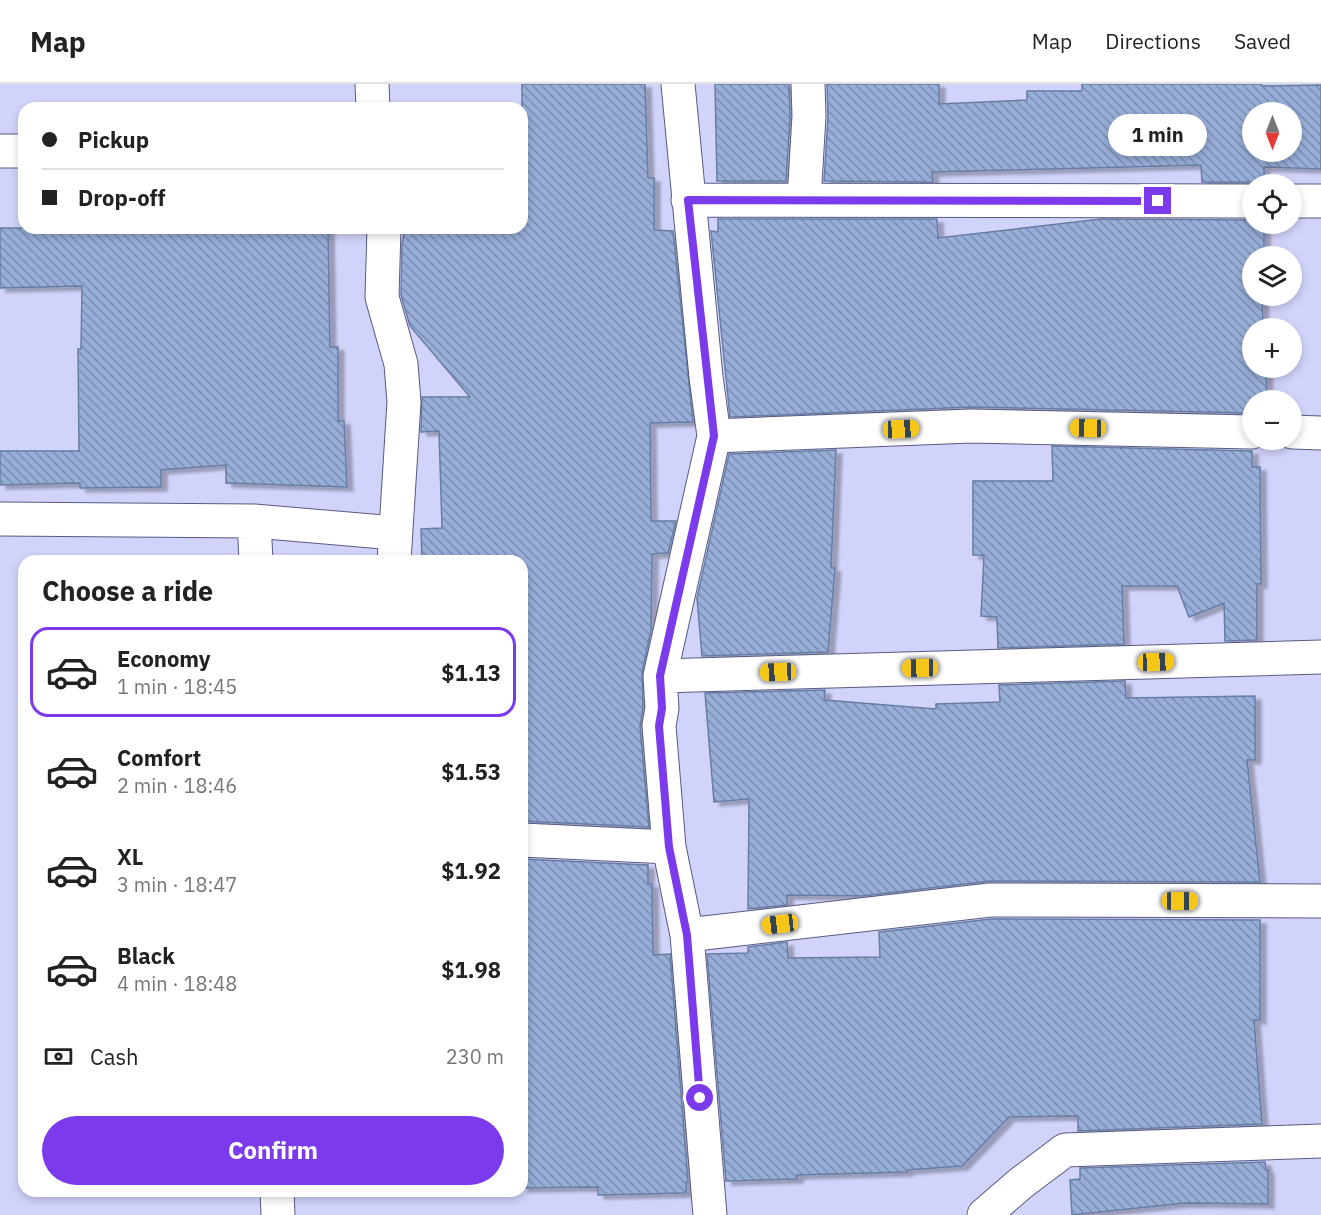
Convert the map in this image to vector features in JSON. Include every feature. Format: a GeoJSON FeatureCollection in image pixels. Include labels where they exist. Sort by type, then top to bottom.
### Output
{"type":"FeatureCollection","features":[{"type":"Feature","properties":{"kind":"street"},"geometry":{"type":"LineString","coordinates":[[372,84],[373,102]]}},
{"type":"Feature","properties":{"kind":"street"},"geometry":{"type":"LineString","coordinates":[[678,84],[688,200],[714,436],[660,676],[662,708],[659,726],[669,847],[687,935],[710,1215]]}},
{"type":"Feature","properties":{"kind":"street"},"geometry":{"type":"LineString","coordinates":[[804,200],[808,84]]}},
{"type":"Feature","properties":{"kind":"street"},"geometry":{"type":"LineString","coordinates":[[0,151],[18,151]]}},
{"type":"Feature","properties":{"kind":"street"},"geometry":{"type":"LineString","coordinates":[[688,200],[1242,201]]}},
{"type":"Feature","properties":{"kind":"street"},"geometry":{"type":"LineString","coordinates":[[1302,201],[1321,201]]}},
{"type":"Feature","properties":{"kind":"street"},"geometry":{"type":"LineString","coordinates":[[0,519],[254,521],[394,547],[404,402],[401,364],[382,297],[384,234]]}},
{"type":"Feature","properties":{"kind":"street"},"geometry":{"type":"LineString","coordinates":[[714,436],[971,426],[1242,432]]}},
{"type":"Feature","properties":{"kind":"street"},"geometry":{"type":"LineString","coordinates":[[1302,432],[1321,433]]}},
{"type":"Feature","properties":{"kind":"street"},"geometry":{"type":"LineString","coordinates":[[254,521],[256,555]]}},
{"type":"Feature","properties":{"kind":"street"},"geometry":{"type":"LineString","coordinates":[[660,676],[1321,657]]}},
{"type":"Feature","properties":{"kind":"street"},"geometry":{"type":"LineString","coordinates":[[528,840],[669,847]]}},
{"type":"Feature","properties":{"kind":"street"},"geometry":{"type":"LineString","coordinates":[[687,935],[990,900],[1321,901]]}},
{"type":"Feature","properties":{"kind":"street"},"geometry":{"type":"LineString","coordinates":[[984,1215],[1020,1183],[1065,1150],[1321,1141]]}},
{"type":"Feature","properties":{"kind":"street"},"geometry":{"type":"LineString","coordinates":[[277,1197],[278,1215]]}},
{"type":"Feature","properties":{"kind":"building"},"geometry":{"type":"Polygon","coordinates":[[[522,84],[645,84],[648,178],[654,178],[654,230],[673,231],[693,422],[650,423],[651,521],[676,521],[668,553],[652,554],[651,630],[642,672],[643,707],[640,727],[649,827],[528,821],[528,555],[422,555],[421,529],[442,528],[439,431],[421,432],[422,397],[470,397],[410,326],[401,295],[404,234],[528,234],[528,102],[522,102],[522,84]]]}},
{"type":"Feature","properties":{"kind":"building"},"geometry":{"type":"Polygon","coordinates":[[[715,84],[789,84],[790,116],[786,181],[717,181],[715,84]]]}},
{"type":"Feature","properties":{"kind":"building"},"geometry":{"type":"Polygon","coordinates":[[[827,84],[939,84],[939,104],[1027,100],[1027,91],[1082,91],[1082,84],[1321,85],[1321,169],[1264,167],[1264,174],[1242,174],[1242,182],[1202,182],[1201,165],[932,172],[933,182],[824,181],[828,117],[827,84]]]}},
{"type":"Feature","properties":{"kind":"building"},"geometry":{"type":"Polygon","coordinates":[[[718,219],[937,219],[938,238],[1101,219],[1242,220],[1242,234],[1264,234],[1264,246],[1242,246],[1242,306],[1262,306],[1263,318],[1242,318],[1242,378],[1266,378],[1267,390],[1242,390],[1242,413],[971,407],[730,417],[711,231],[718,232],[718,219]]]}},
{"type":"Feature","properties":{"kind":"building"},"geometry":{"type":"Polygon","coordinates":[[[0,228],[18,228],[18,234],[328,234],[330,347],[338,347],[338,421],[344,421],[347,487],[226,483],[226,465],[161,470],[161,487],[80,488],[80,483],[0,485],[0,451],[79,451],[78,349],[81,349],[82,286],[0,288],[0,228]]]}},
{"type":"Feature","properties":{"kind":"building"},"geometry":{"type":"Polygon","coordinates":[[[1052,446],[1252,451],[1252,467],[1260,467],[1261,584],[1257,584],[1257,640],[1225,641],[1224,603],[1189,617],[1177,586],[1122,586],[1124,644],[998,648],[997,617],[981,616],[984,555],[973,555],[973,481],[1053,481],[1052,446]]]}},
{"type":"Feature","properties":{"kind":"building"},"geometry":{"type":"Polygon","coordinates":[[[836,450],[831,568],[835,568],[828,652],[702,656],[697,598],[729,454],[836,450]]]}},
{"type":"Feature","properties":{"kind":"building"},"geometry":{"type":"Polygon","coordinates":[[[1125,681],[1126,698],[1255,696],[1255,760],[1247,760],[1260,882],[990,881],[862,896],[787,895],[787,905],[748,909],[749,799],[714,802],[705,693],[825,690],[824,700],[936,709],[936,704],[1000,702],[999,685],[1125,681]]]}},
{"type":"Feature","properties":{"kind":"building"},"geometry":{"type":"Polygon","coordinates":[[[528,859],[648,865],[648,884],[652,884],[653,955],[670,954],[688,1182],[686,1182],[686,1193],[598,1195],[598,1187],[528,1188],[528,859]]]}},
{"type":"Feature","properties":{"kind":"building"},"geometry":{"type":"Polygon","coordinates":[[[991,919],[1260,920],[1260,1020],[1254,1020],[1262,1124],[1078,1131],[1078,1116],[1009,1117],[962,1166],[907,1170],[907,1172],[797,1175],[797,1179],[726,1181],[707,954],[748,953],[748,947],[787,942],[788,958],[880,957],[879,932],[991,919]]]}},
{"type":"Feature","properties":{"kind":"building"},"geometry":{"type":"Polygon","coordinates":[[[1265,1162],[1266,1170],[1268,1170],[1268,1204],[1185,1203],[1072,1215],[1070,1180],[1080,1179],[1080,1168],[1265,1162]]]}},
{"type":"Feature","properties":{"kind":"route"},"geometry":{"type":"LineString","coordinates":[[700,1098],[687,935],[669,847],[659,726],[662,708],[660,676],[714,436],[688,200],[1158,201]]}}]}
